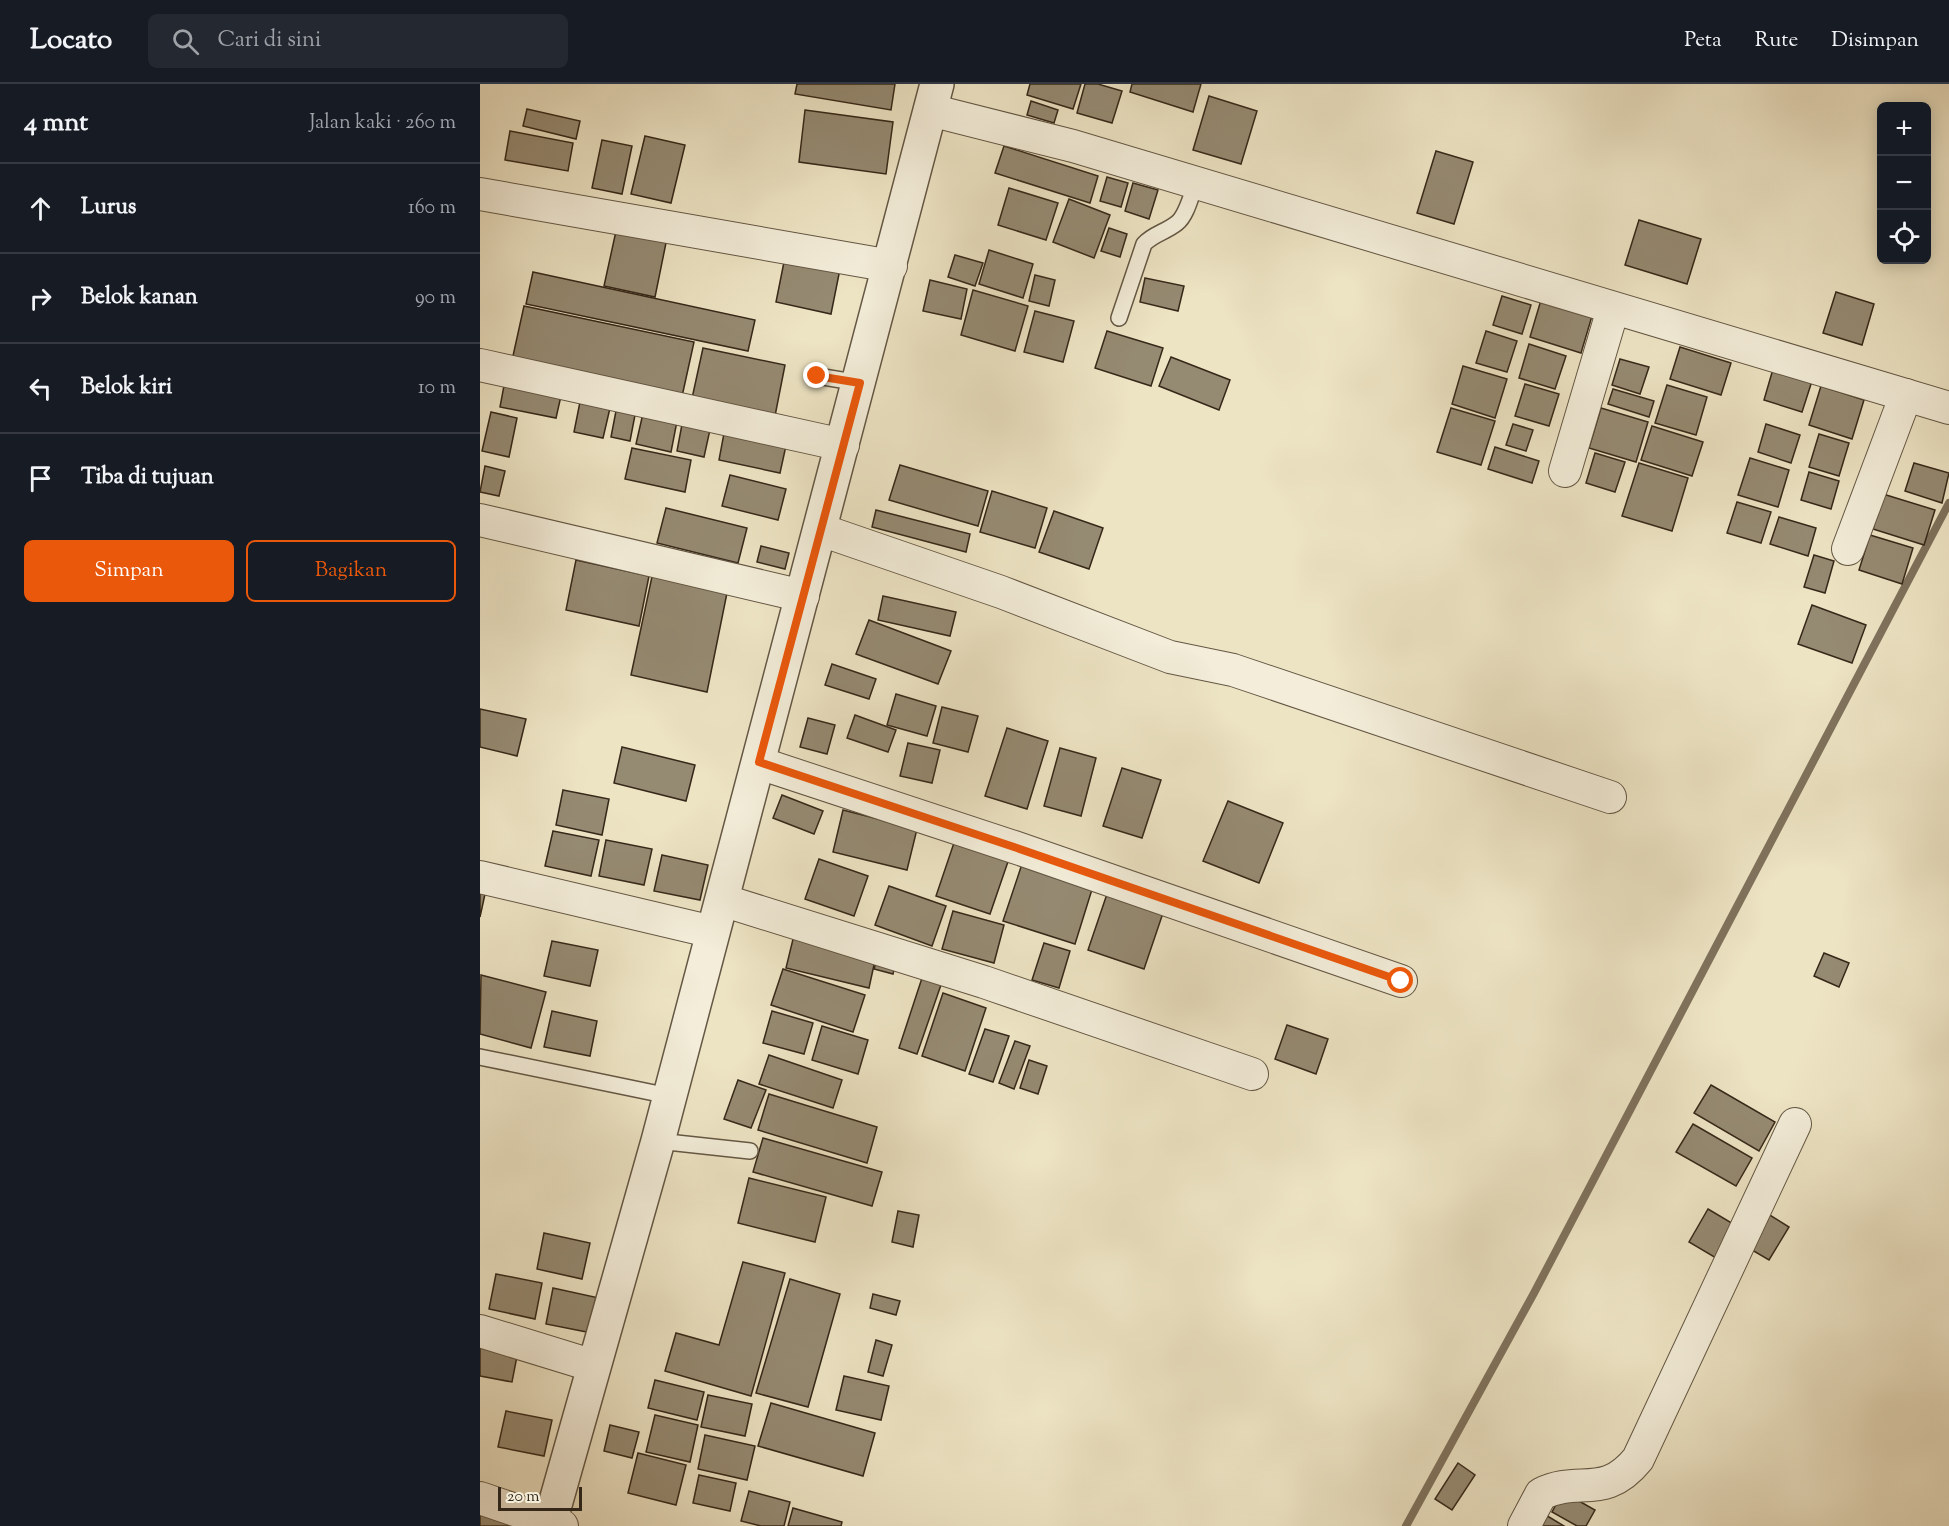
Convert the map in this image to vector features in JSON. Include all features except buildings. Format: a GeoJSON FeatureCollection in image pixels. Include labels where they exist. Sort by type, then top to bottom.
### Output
{"type":"FeatureCollection","features":[{"type":"Feature","properties":{"kind":"street"},"geometry":{"type":"LineString","coordinates":[[480,1498],[554,1525],[594,1366],[658,1141],[821,530],[933,97],[1073,146],[1949,408]]}},
{"type":"Feature","properties":{"kind":"street"},"geometry":{"type":"LineString","coordinates":[[480,194],[891,266]]}},
{"type":"Feature","properties":{"kind":"street"},"geometry":{"type":"LineString","coordinates":[[1565,471],[1613,309]]}},
{"type":"Feature","properties":{"kind":"street"},"geometry":{"type":"LineString","coordinates":[[480,365],[843,445]]}},
{"type":"Feature","properties":{"kind":"street"},"geometry":{"type":"LineString","coordinates":[[1848,549],[1906,395]]}},
{"type":"Feature","properties":{"kind":"street"},"geometry":{"type":"LineString","coordinates":[[480,520],[803,596]]}},
{"type":"Feature","properties":{"kind":"street"},"geometry":{"type":"LineString","coordinates":[[821,530],[1001,592],[1170,657],[1233,670],[1610,797]]}},
{"type":"Feature","properties":{"kind":"street"},"geometry":{"type":"LineString","coordinates":[[759,762],[1025,850],[1401,981]]}},
{"type":"Feature","properties":{"kind":"street"},"geometry":{"type":"LineString","coordinates":[[480,877],[713,932]]}},
{"type":"Feature","properties":{"kind":"street"},"geometry":{"type":"LineString","coordinates":[[722,900],[984,982],[1252,1074]]}},
{"type":"Feature","properties":{"kind":"street"},"geometry":{"type":"LineString","coordinates":[[1524,1526],[1541,1494],[1552,1490],[1612,1482],[1623,1476],[1638,1459],[1795,1124]]}},
{"type":"Feature","properties":{"kind":"street"},"geometry":{"type":"LineString","coordinates":[[480,1331],[594,1366]]}},
{"type":"Feature","properties":{"kind":"lane"},"geometry":{"type":"LineString","coordinates":[[1119,318],[1144,244],[1150,238],[1177,223],[1183,216],[1196,183]]}},
{"type":"Feature","properties":{"kind":"lane"},"geometry":{"type":"LineString","coordinates":[[817,376],[860,383]]}},
{"type":"Feature","properties":{"kind":"lane"},"geometry":{"type":"LineString","coordinates":[[480,1057],[669,1096]]}},
{"type":"Feature","properties":{"kind":"lane"},"geometry":{"type":"LineString","coordinates":[[658,1141],[750,1151]]}},
{"type":"Feature","properties":{"kind":"waterway"},"geometry":{"type":"LineString","coordinates":[[1406,1526],[1534,1293],[1949,503]]}},
{"type":"Feature","properties":{"kind":"route"},"geometry":{"type":"LineString","coordinates":[[817,376],[860,383],[759,762],[1014,847],[1401,981]]}}]}
